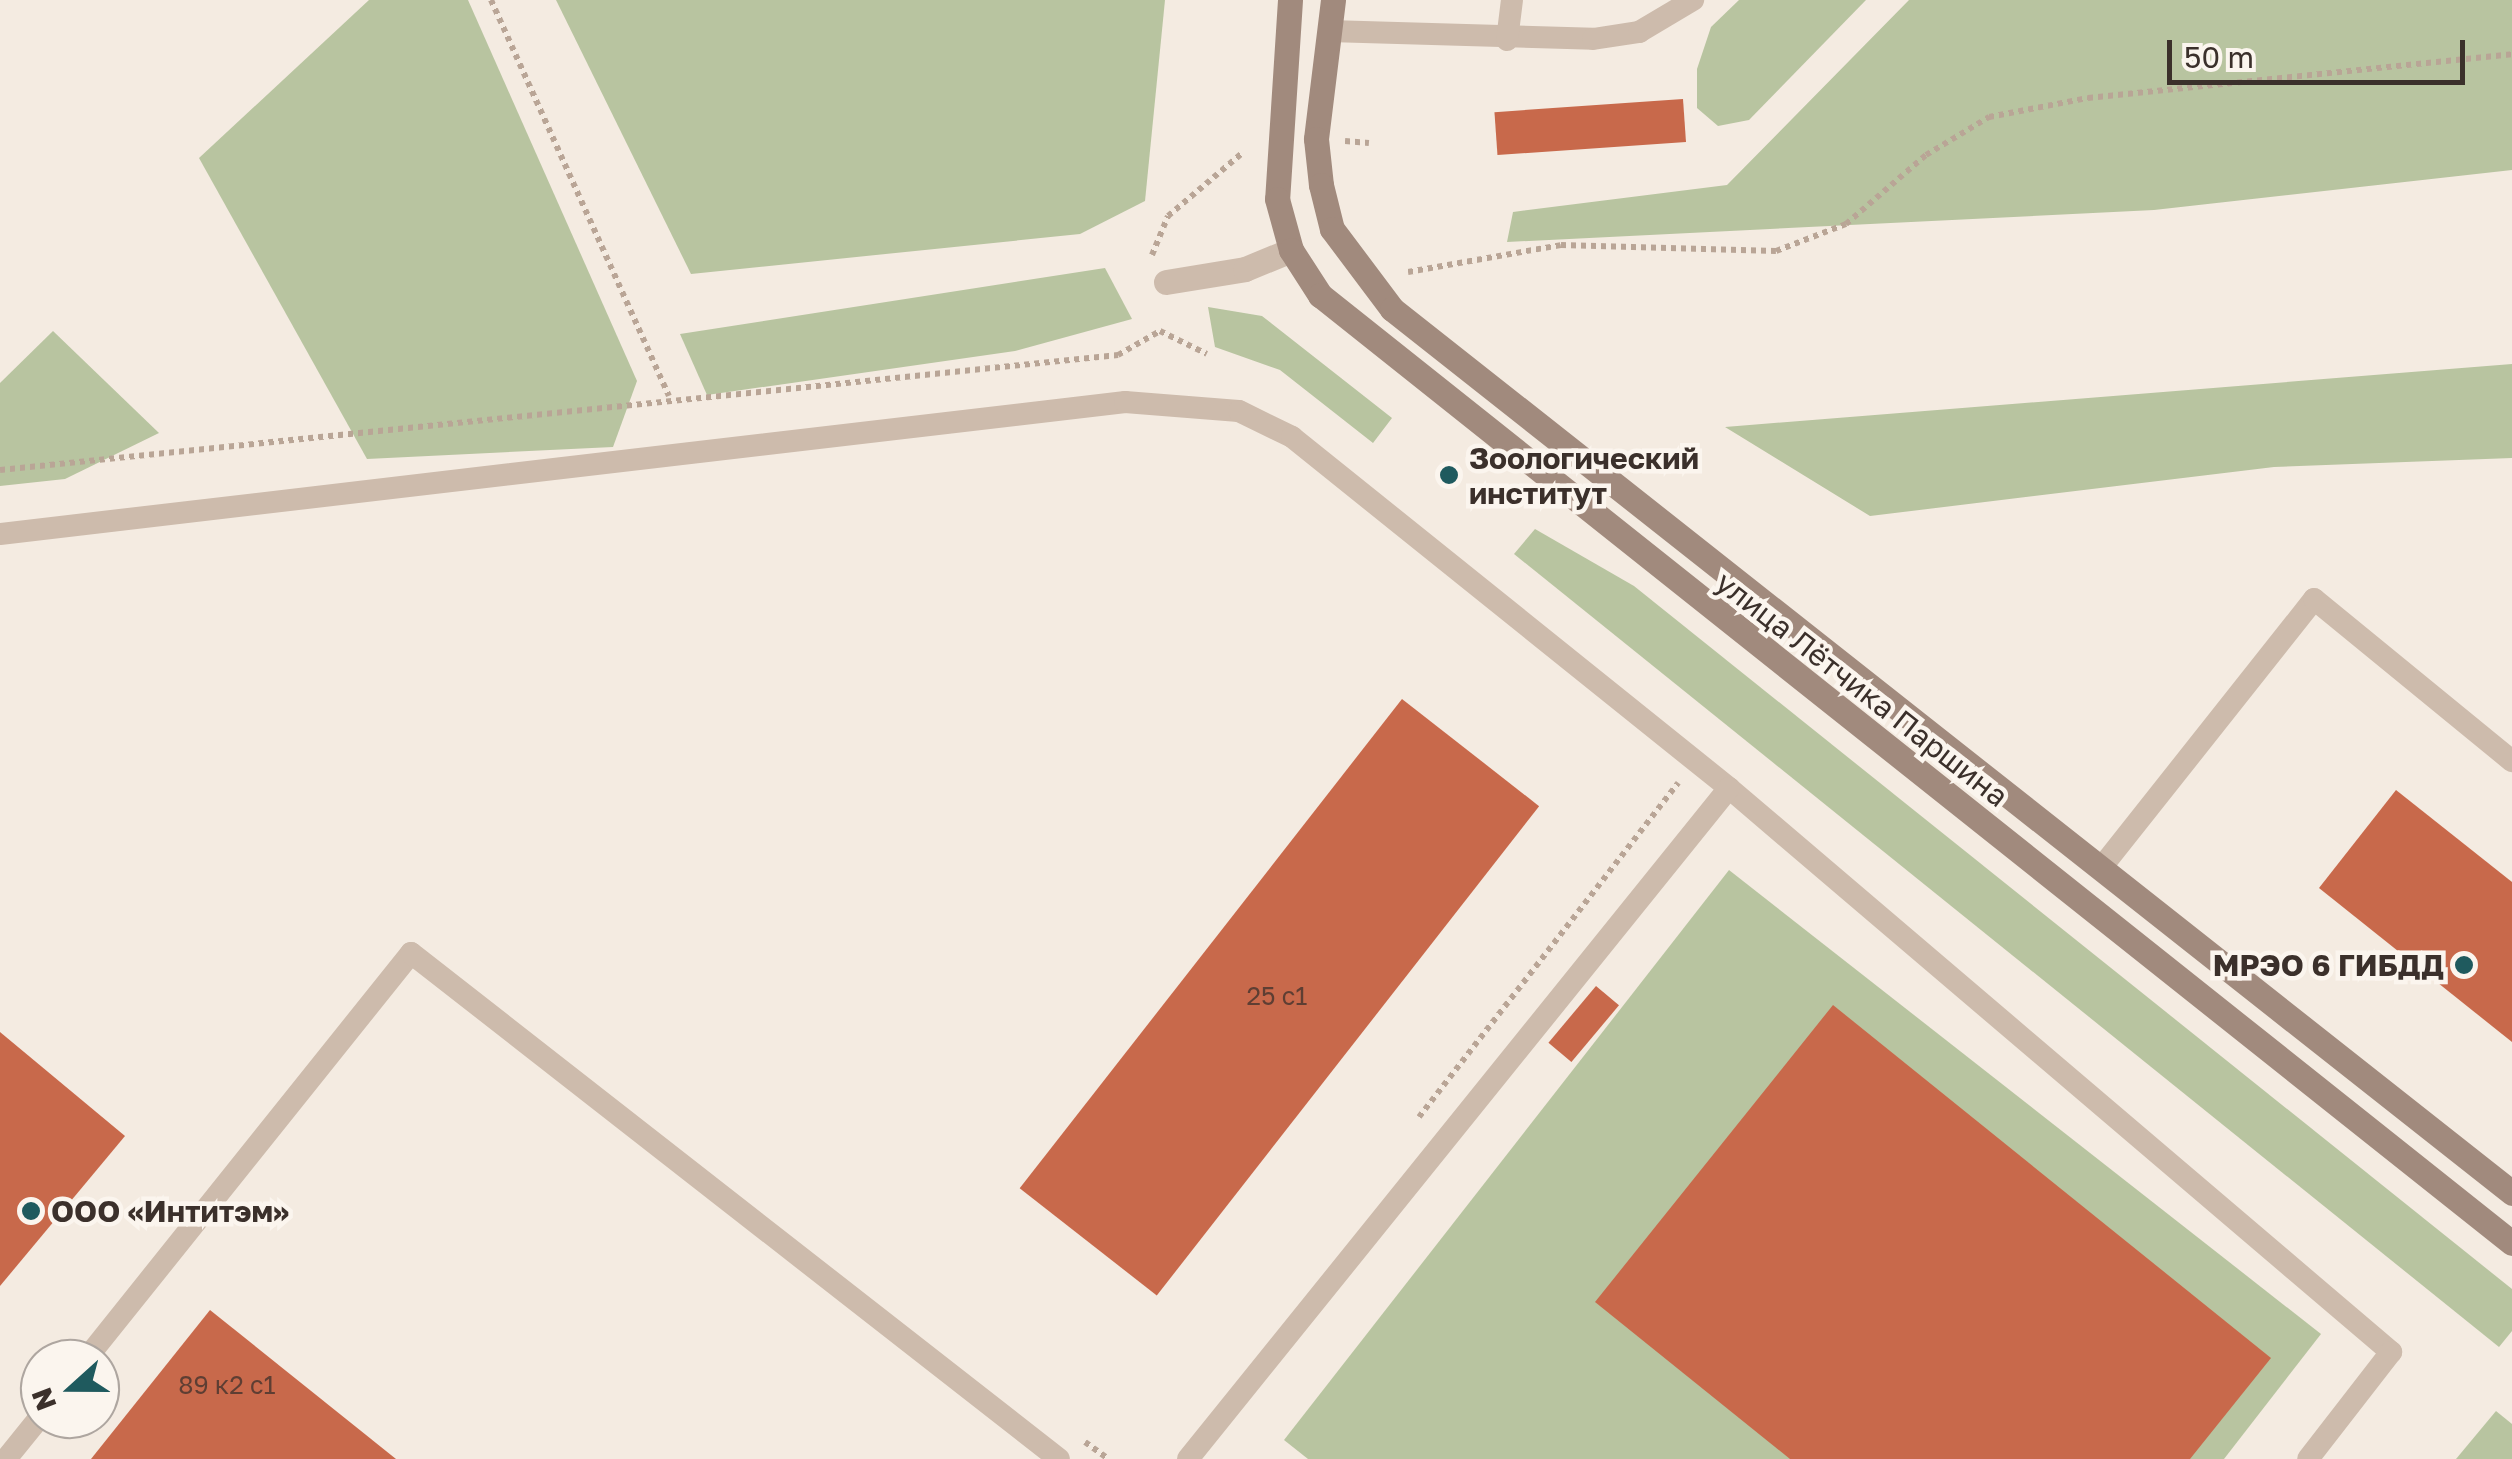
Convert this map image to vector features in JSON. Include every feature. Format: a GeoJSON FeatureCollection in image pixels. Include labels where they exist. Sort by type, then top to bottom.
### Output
{"type":"FeatureCollection","features":[{"type":"Feature","properties":{"kind":"street"},"geometry":{"type":"LineString","coordinates":[[1157,272],[1245,269],[1291,250],[1276,136],[1290,0]]}},
{"type":"Feature","properties":{"kind":"street","name":"улица Лётчика Паршина"},"geometry":{"type":"LineString","coordinates":[[1333,0],[1321,186],[1356,267],[1392,309],[2512,1193]]}},
{"type":"Feature","properties":{"kind":"street","name":"улица Лётчика Паршина"},"geometry":{"type":"LineString","coordinates":[[1291,250],[1354,328],[2512,1243]]}},
{"type":"Feature","properties":{"kind":"lane"},"geometry":{"type":"LineString","coordinates":[[1507,40],[1512,0]]}},
{"type":"Feature","properties":{"kind":"lane"},"geometry":{"type":"LineString","coordinates":[[1329,31],[1507,40],[1639,32],[1692,0]]}},
{"type":"Feature","properties":{"kind":"lane"},"geometry":{"type":"LineString","coordinates":[[0,534],[1188,400],[1292,437],[1729,788],[2391,1352],[2308,1459]]}},
{"type":"Feature","properties":{"kind":"lane"},"geometry":{"type":"LineString","coordinates":[[2101,868],[2314,599],[2512,761]]}},
{"type":"Feature","properties":{"kind":"lane"},"geometry":{"type":"LineString","coordinates":[[1188,1459],[1729,788]]}},
{"type":"Feature","properties":{"kind":"lane"},"geometry":{"type":"LineString","coordinates":[[102,1339],[411,952],[1059,1459]]}},
{"type":"Feature","properties":{"kind":"lane"},"geometry":{"type":"LineString","coordinates":[[6,1459],[22,1439]]}},
{"type":"Feature","properties":{"kind":"path"},"geometry":{"type":"LineString","coordinates":[[491,0],[669,396]]}},
{"type":"Feature","properties":{"kind":"path"},"geometry":{"type":"LineString","coordinates":[[1408,272],[1561,244],[1776,251],[1846,224],[1926,155],[1989,117],[2088,98],[2512,54]]}},
{"type":"Feature","properties":{"kind":"path"},"geometry":{"type":"LineString","coordinates":[[1157,272],[1168,216],[1242,154]]}},
{"type":"Feature","properties":{"kind":"path"},"geometry":{"type":"LineString","coordinates":[[1158,314],[1160,331]]}},
{"type":"Feature","properties":{"kind":"path"},"geometry":{"type":"LineString","coordinates":[[0,470],[669,396],[1118,355],[1160,331]]}},
{"type":"Feature","properties":{"kind":"path"},"geometry":{"type":"LineString","coordinates":[[1160,331],[1207,354]]}},
{"type":"Feature","properties":{"kind":"path"},"geometry":{"type":"LineString","coordinates":[[1077,1435],[1108,1459]]}},
{"type":"Feature","properties":{"kind":"green space"},"geometry":{"type":"Polygon","coordinates":[[[369,0],[468,0],[637,381],[613,447],[367,459],[199,158],[369,0]]]}},
{"type":"Feature","properties":{"kind":"green space"},"geometry":{"type":"Polygon","coordinates":[[[556,0],[1165,0],[1145,201],[1080,234],[691,274],[556,0]]]}},
{"type":"Feature","properties":{"kind":"green space"},"geometry":{"type":"Polygon","coordinates":[[[1739,0],[1866,0],[1749,120],[1718,126],[1697,108],[1697,69],[1711,27],[1739,0]]]}},
{"type":"Feature","properties":{"kind":"green space"},"geometry":{"type":"Polygon","coordinates":[[[1909,0],[2512,0],[2512,170],[2154,210],[1507,242],[1513,212],[1727,185],[1909,0]]]}},
{"type":"Feature","properties":{"kind":"green space"},"geometry":{"type":"Polygon","coordinates":[[[1105,268],[1132,319],[1015,351],[707,395],[680,334],[1105,268]]]}},
{"type":"Feature","properties":{"kind":"green space"},"geometry":{"type":"Polygon","coordinates":[[[1208,307],[1262,316],[1392,418],[1373,443],[1280,370],[1215,347],[1208,307]]]}},
{"type":"Feature","properties":{"kind":"green space"},"geometry":{"type":"Polygon","coordinates":[[[53,331],[159,433],[65,479],[0,486],[0,383],[53,331]]]}},
{"type":"Feature","properties":{"kind":"green space"},"geometry":{"type":"Polygon","coordinates":[[[2512,364],[2512,458],[2274,467],[1870,516],[1725,427],[2512,364]]]}},
{"type":"Feature","properties":{"kind":"green space"},"geometry":{"type":"Polygon","coordinates":[[[1535,529],[1634,586],[2512,1289],[2512,1331],[2499,1347],[1514,554],[1535,529]]]}},
{"type":"Feature","properties":{"kind":"green space"},"geometry":{"type":"Polygon","coordinates":[[[1729,870],[2321,1334],[2224,1459],[1308,1459],[1284,1440],[1729,870]]]}},
{"type":"Feature","properties":{"kind":"green space"},"geometry":{"type":"Polygon","coordinates":[[[2496,1411],[2512,1424],[2512,1459],[2456,1459],[2496,1411]]]}},
{"type":"Feature","properties":{"kind":"building"},"geometry":{"type":"Polygon","coordinates":[[[1683,99],[1686,142],[1497,155],[1494,112],[1683,99]]]}},
{"type":"Feature","properties":{"kind":"building"},"geometry":{"type":"Polygon","coordinates":[[[1402,699],[1539,806],[1157,1295],[1020,1188],[1402,699]]]}},
{"type":"Feature","properties":{"kind":"building","name":"МРЭО 6 ГИБДД"},"geometry":{"type":"Polygon","coordinates":[[[2396,790],[2512,882],[2512,1042],[2319,888],[2396,790]]]}},
{"type":"Feature","properties":{"kind":"building"},"geometry":{"type":"Polygon","coordinates":[[[1596,986],[1619,1005],[1571,1062],[1548,1043],[1596,986]]]}},
{"type":"Feature","properties":{"kind":"building"},"geometry":{"type":"Polygon","coordinates":[[[1833,1005],[2271,1358],[2190,1459],[1790,1459],[1595,1302],[1833,1005]]]}},
{"type":"Feature","properties":{"kind":"building","name":"ООО «Интитэм»"},"geometry":{"type":"Polygon","coordinates":[[[0,1032],[125,1136],[0,1286],[0,1032]]]}},
{"type":"Feature","properties":{"kind":"building"},"geometry":{"type":"Polygon","coordinates":[[[210,1310],[396,1459],[91,1459],[107,1439],[120,1439],[120,1423],[210,1310]]]}},
{"type":"Feature","properties":{"kind":"place","name":"Зоологический институт"},"geometry":{"type":"Point","coordinates":[1449,475]}},
{"type":"Feature","properties":{"kind":"place","name":"МРЭО 6 ГИБДД"},"geometry":{"type":"Point","coordinates":[2464,965]}},
{"type":"Feature","properties":{"kind":"place","name":"ООО «Интитэм»"},"geometry":{"type":"Point","coordinates":[31,1211]}}]}
